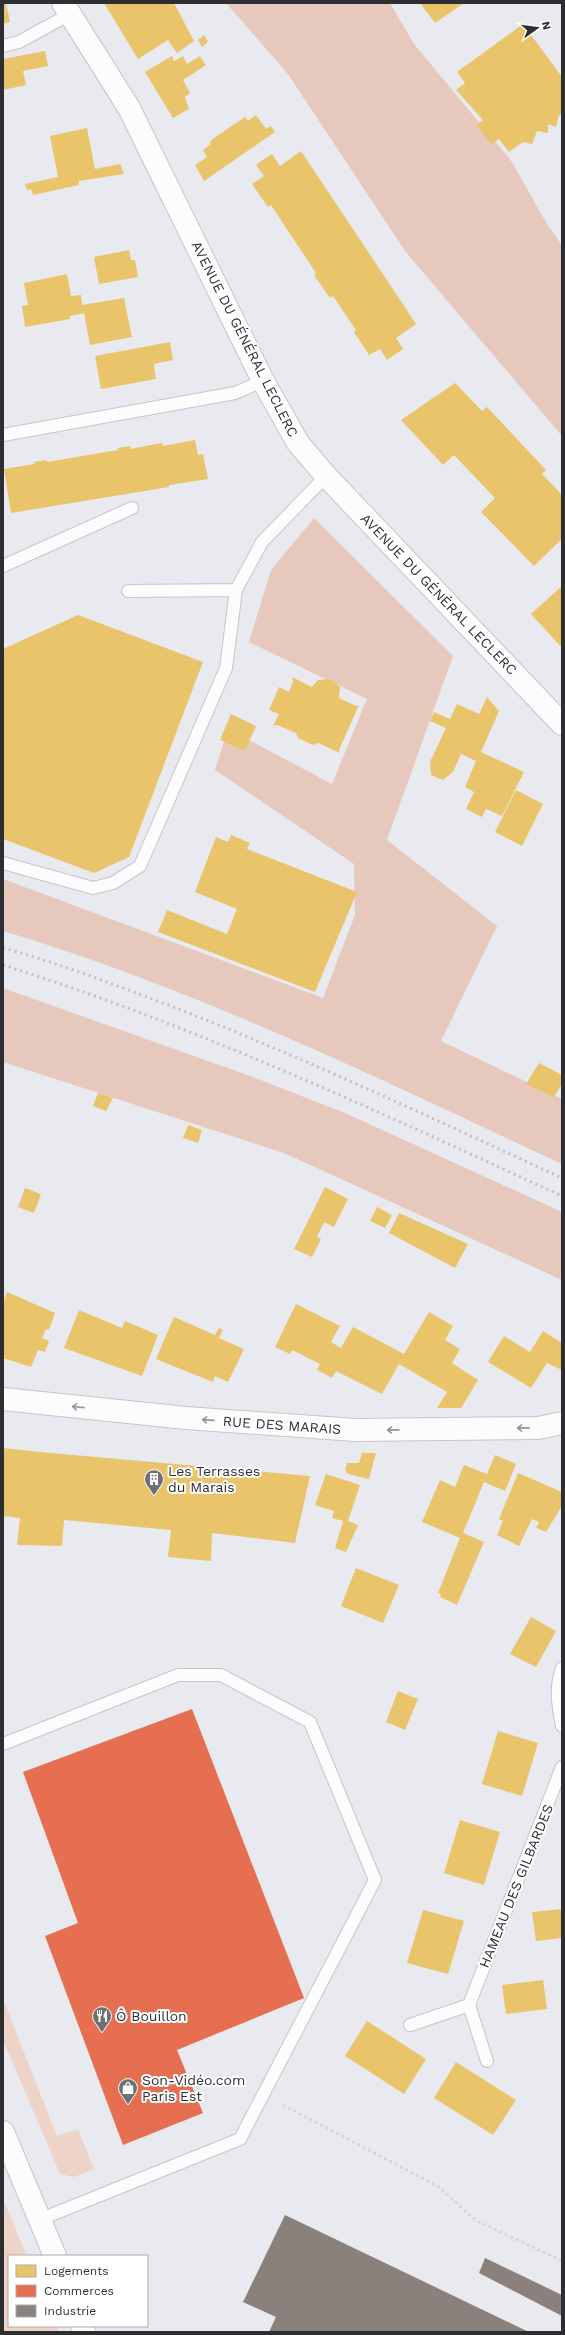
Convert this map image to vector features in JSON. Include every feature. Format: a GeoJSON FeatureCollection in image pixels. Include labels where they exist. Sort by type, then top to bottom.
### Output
{"type":"FeatureCollection","features":[{"type":"Feature","properties":{"kind":"main road","name":"AVENUE DU GÉNÉRAL LECLERC"},"geometry":{"type":"LineString","coordinates":[[67,8],[129,108],[263,381],[298,443],[326,476],[562,724]]}},
{"type":"Feature","properties":{"kind":"main road","name":"RUE DES MARAIS"},"geometry":{"type":"LineString","coordinates":[[3,1399],[186,1418],[356,1430],[538,1428],[562,1424]]}},
{"type":"Feature","properties":{"kind":"main road"},"geometry":{"type":"LineString","coordinates":[[3,2132],[54,2255]]}},
{"type":"Feature","properties":{"kind":"lane"},"geometry":{"type":"LineString","coordinates":[[3,46],[19,42],[67,8]]}},
{"type":"Feature","properties":{"kind":"lane"},"geometry":{"type":"LineString","coordinates":[[3,435],[235,393],[263,381]]}},
{"type":"Feature","properties":{"kind":"lane"},"geometry":{"type":"LineString","coordinates":[[3,863],[93,888],[113,883],[140,866],[226,668],[236,590],[262,542],[326,476]]}},
{"type":"Feature","properties":{"kind":"lane"},"geometry":{"type":"LineString","coordinates":[[3,566],[132,508]]}},
{"type":"Feature","properties":{"kind":"lane"},"geometry":{"type":"LineString","coordinates":[[128,591],[236,590]]}},
{"type":"Feature","properties":{"kind":"lane"},"geometry":{"type":"LineString","coordinates":[[562,1668],[558,1680],[558,1705],[562,1726]]}},
{"type":"Feature","properties":{"kind":"lane"},"geometry":{"type":"LineString","coordinates":[[3,1744],[178,1675],[221,1675],[310,1722],[376,1880],[240,2139],[40,2219]]}},
{"type":"Feature","properties":{"kind":"lane","name":"HAMEAU DES GILBARDES"},"geometry":{"type":"LineString","coordinates":[[469,2004],[562,1766]]}},
{"type":"Feature","properties":{"kind":"lane"},"geometry":{"type":"LineString","coordinates":[[410,2025],[469,2004],[487,2061]]}},
{"type":"Feature","properties":{"kind":"path"},"geometry":{"type":"LineString","coordinates":[[279,2103],[439,2187],[475,2220],[562,2261]]}},
{"type":"Feature","properties":{"kind":"shaded area"},"geometry":{"type":"Polygon","coordinates":[[[226,3],[390,3],[414,44],[512,162],[547,224],[562,245],[562,436],[405,251],[288,74],[226,3]]]}},
{"type":"Feature","properties":{"kind":"shaded area"},"geometry":{"type":"Polygon","coordinates":[[[314,518],[453,656],[387,840],[497,926],[441,1041],[562,1099],[562,1164],[287,1037],[146,980],[75,954],[3,931],[3,879],[323,998],[355,915],[354,864],[215,770],[228,729],[332,784],[367,699],[249,642],[271,570],[314,518]]]}},
{"type":"Feature","properties":{"kind":"shaded area"},"geometry":{"type":"Polygon","coordinates":[[[3,988],[250,1076],[345,1113],[562,1212],[562,1280],[284,1153],[3,1062],[3,988]]]}},
{"type":"Feature","properties":{"kind":"shaded area"},"geometry":{"type":"Polygon","coordinates":[[[3,1999],[57,2136],[78,2129],[94,2169],[74,2177],[60,2174],[3,2040],[3,1999]]]}},
{"type":"Feature","properties":{"kind":"shaded area"},"geometry":{"type":"Polygon","coordinates":[[[3,2199],[27,2255],[8,2255],[8,2327],[57,2327],[59,2332],[3,2332],[3,2199]]]}},
{"type":"Feature","properties":{"kind":"building: Logements"},"geometry":{"type":"Polygon","coordinates":[[[3,3],[6,3],[10,22],[3,24],[3,3]]]}},
{"type":"Feature","properties":{"kind":"building: Logements"},"geometry":{"type":"Polygon","coordinates":[[[104,3],[174,3],[194,41],[177,53],[168,40],[138,59],[104,3]]]}},
{"type":"Feature","properties":{"kind":"building: Logements"},"geometry":{"type":"Polygon","coordinates":[[[420,3],[464,3],[435,23],[420,3]]]}},
{"type":"Feature","properties":{"kind":"building: Logements"},"geometry":{"type":"Polygon","coordinates":[[[523,24],[562,77],[562,113],[559,115],[556,127],[548,124],[548,133],[537,131],[532,144],[523,142],[509,152],[499,139],[491,144],[477,125],[483,120],[456,90],[465,83],[457,72],[523,24]]]}},
{"type":"Feature","properties":{"kind":"building: Logements"},"geometry":{"type":"Polygon","coordinates":[[[204,35],[208,42],[202,47],[198,40],[204,35]]]}},
{"type":"Feature","properties":{"kind":"building: Logements"},"geometry":{"type":"Polygon","coordinates":[[[45,51],[48,66],[23,71],[26,85],[3,90],[3,59],[45,51]]]}},
{"type":"Feature","properties":{"kind":"building: Logements"},"geometry":{"type":"Polygon","coordinates":[[[172,56],[174,61],[183,56],[187,64],[200,56],[206,65],[183,80],[190,93],[185,97],[189,109],[173,118],[145,72],[172,56]]]}},
{"type":"Feature","properties":{"kind":"building: Logements"},"geometry":{"type":"Polygon","coordinates":[[[256,115],[266,129],[271,126],[275,132],[204,181],[195,165],[207,157],[203,150],[210,145],[211,140],[245,117],[248,121],[256,115]]]}},
{"type":"Feature","properties":{"kind":"building: Logements"},"geometry":{"type":"Polygon","coordinates":[[[87,128],[95,169],[120,164],[124,174],[79,181],[79,185],[33,195],[31,189],[27,190],[25,184],[58,177],[50,136],[87,128]]]}},
{"type":"Feature","properties":{"kind":"building: Logements"},"geometry":{"type":"Polygon","coordinates":[[[301,151],[416,324],[396,338],[403,349],[387,360],[380,349],[369,355],[354,332],[356,330],[333,296],[330,298],[314,275],[316,273],[271,205],[268,207],[252,184],[264,176],[256,165],[260,162],[272,154],[280,166],[301,151]]]}},
{"type":"Feature","properties":{"kind":"building: Logements"},"geometry":{"type":"Polygon","coordinates":[[[129,250],[131,260],[135,260],[138,277],[99,284],[94,257],[129,250]]]}},
{"type":"Feature","properties":{"kind":"building: Logements"},"geometry":{"type":"Polygon","coordinates":[[[67,274],[71,296],[81,295],[82,305],[124,298],[132,337],[90,345],[84,313],[70,316],[70,319],[25,327],[22,306],[28,305],[24,283],[67,274]]]}},
{"type":"Feature","properties":{"kind":"building: Logements"},"geometry":{"type":"Polygon","coordinates":[[[170,342],[173,360],[154,364],[156,379],[101,389],[95,356],[170,342]]]}},
{"type":"Feature","properties":{"kind":"building: Logements"},"geometry":{"type":"Polygon","coordinates":[[[455,383],[482,411],[487,407],[546,470],[542,474],[562,495],[562,539],[534,566],[481,512],[495,498],[454,455],[443,465],[401,420],[455,383]]]}},
{"type":"Feature","properties":{"kind":"building: Logements"},"geometry":{"type":"Polygon","coordinates":[[[195,440],[198,455],[203,454],[208,479],[169,485],[169,487],[11,513],[4,469],[34,464],[34,462],[46,460],[47,462],[118,450],[118,448],[130,446],[130,449],[162,443],[163,446],[195,440]]]}},
{"type":"Feature","properties":{"kind":"building: Logements"},"geometry":{"type":"Polygon","coordinates":[[[562,586],[562,648],[531,614],[562,586]]]}},
{"type":"Feature","properties":{"kind":"building: Logements"},"geometry":{"type":"Polygon","coordinates":[[[78,615],[203,662],[129,857],[94,873],[3,839],[3,649],[78,615]]]}},
{"type":"Feature","properties":{"kind":"building: Logements"},"geometry":{"type":"Polygon","coordinates":[[[292,677],[312,687],[318,680],[330,679],[340,687],[339,698],[356,706],[359,705],[339,750],[340,753],[318,743],[313,745],[298,738],[296,733],[277,725],[273,726],[279,714],[269,710],[279,687],[289,692],[293,681],[292,677]]]}},
{"type":"Feature","properties":{"kind":"building: Logements"},"geometry":{"type":"Polygon","coordinates":[[[487,697],[499,711],[481,752],[524,772],[502,816],[486,809],[482,817],[466,809],[474,792],[465,787],[476,761],[461,754],[453,772],[443,780],[431,775],[430,762],[446,728],[430,721],[434,712],[450,719],[457,704],[479,714],[487,697]]]}},
{"type":"Feature","properties":{"kind":"building: Logements"},"geometry":{"type":"Polygon","coordinates":[[[231,714],[256,726],[245,751],[220,740],[231,714]]]}},
{"type":"Feature","properties":{"kind":"building: Logements"},"geometry":{"type":"Polygon","coordinates":[[[516,790],[543,804],[522,846],[495,832],[516,790]]]}},
{"type":"Feature","properties":{"kind":"building: Logements"},"geometry":{"type":"Polygon","coordinates":[[[231,835],[250,843],[247,849],[357,892],[315,992],[158,932],[167,910],[227,934],[237,909],[195,892],[216,837],[228,842],[231,835]]]}},
{"type":"Feature","properties":{"kind":"building: Logements"},"geometry":{"type":"Polygon","coordinates":[[[539,1063],[562,1075],[562,1084],[554,1097],[526,1084],[539,1063]]]}},
{"type":"Feature","properties":{"kind":"building: Logements"},"geometry":{"type":"Polygon","coordinates":[[[98,1093],[113,1098],[106,1111],[93,1106],[98,1093]]]}},
{"type":"Feature","properties":{"kind":"building: Logements"},"geometry":{"type":"Polygon","coordinates":[[[188,1125],[202,1130],[198,1143],[183,1138],[188,1125]]]}},
{"type":"Feature","properties":{"kind":"building: Logements"},"geometry":{"type":"Polygon","coordinates":[[[325,1187],[348,1199],[334,1227],[324,1222],[317,1237],[321,1239],[312,1257],[294,1249],[325,1187]]]}},
{"type":"Feature","properties":{"kind":"building: Logements"},"geometry":{"type":"Polygon","coordinates":[[[25,1188],[41,1194],[34,1213],[18,1207],[25,1188]]]}},
{"type":"Feature","properties":{"kind":"building: Logements"},"geometry":{"type":"Polygon","coordinates":[[[377,1207],[392,1215],[385,1228],[370,1221],[377,1207]]]}},
{"type":"Feature","properties":{"kind":"building: Logements"},"geometry":{"type":"Polygon","coordinates":[[[399,1213],[468,1244],[455,1268],[389,1233],[399,1213]]]}},
{"type":"Feature","properties":{"kind":"building: Logements"},"geometry":{"type":"Polygon","coordinates":[[[7,1292],[55,1313],[49,1330],[46,1329],[42,1338],[49,1341],[45,1352],[38,1350],[31,1367],[3,1358],[3,1304],[7,1292]]]}},
{"type":"Feature","properties":{"kind":"building: Logements"},"geometry":{"type":"Polygon","coordinates":[[[296,1304],[340,1326],[331,1342],[341,1348],[353,1327],[404,1354],[429,1312],[453,1326],[445,1340],[460,1349],[452,1363],[478,1380],[461,1408],[437,1408],[447,1392],[399,1364],[382,1394],[336,1371],[332,1378],[317,1370],[320,1364],[292,1350],[290,1354],[275,1347],[296,1304]]]}},
{"type":"Feature","properties":{"kind":"building: Logements"},"geometry":{"type":"Polygon","coordinates":[[[79,1310],[122,1328],[125,1321],[158,1335],[142,1376],[64,1348],[79,1310]]]}},
{"type":"Feature","properties":{"kind":"building: Logements"},"geometry":{"type":"Polygon","coordinates":[[[174,1317],[215,1335],[219,1328],[223,1330],[219,1338],[244,1349],[228,1382],[215,1376],[213,1382],[156,1359],[174,1317]]]}},
{"type":"Feature","properties":{"kind":"building: Logements"},"geometry":{"type":"Polygon","coordinates":[[[543,1331],[562,1343],[562,1370],[547,1363],[531,1388],[488,1362],[504,1336],[530,1352],[543,1331]]]}},
{"type":"Feature","properties":{"kind":"building: Logements","name":"Les Terrasses du Marais"},"geometry":{"type":"Polygon","coordinates":[[[3,1448],[310,1476],[295,1543],[212,1533],[211,1561],[168,1557],[171,1530],[64,1520],[62,1546],[17,1545],[20,1518],[3,1516],[3,1448]]]}},
{"type":"Feature","properties":{"kind":"building: Logements"},"geometry":{"type":"Polygon","coordinates":[[[362,1453],[376,1453],[369,1479],[348,1474],[345,1470],[347,1463],[359,1463],[362,1453]]]}},
{"type":"Feature","properties":{"kind":"building: Logements"},"geometry":{"type":"Polygon","coordinates":[[[495,1455],[516,1464],[505,1491],[484,1482],[463,1533],[484,1542],[457,1605],[440,1597],[441,1594],[438,1593],[460,1538],[422,1522],[440,1480],[455,1487],[464,1465],[487,1474],[495,1455]]]}},
{"type":"Feature","properties":{"kind":"building: Logements"},"geometry":{"type":"Polygon","coordinates":[[[518,1473],[562,1492],[562,1506],[546,1532],[536,1528],[539,1522],[532,1519],[519,1546],[497,1535],[503,1521],[499,1519],[518,1473]]]}},
{"type":"Feature","properties":{"kind":"building: Logements"},"geometry":{"type":"Polygon","coordinates":[[[326,1474],[360,1485],[348,1521],[358,1525],[346,1552],[335,1548],[343,1521],[332,1518],[334,1511],[315,1505],[326,1474]]]}},
{"type":"Feature","properties":{"kind":"building: Logements"},"geometry":{"type":"Polygon","coordinates":[[[356,1568],[399,1585],[383,1623],[341,1606],[356,1568]]]}},
{"type":"Feature","properties":{"kind":"building: Logements"},"geometry":{"type":"Polygon","coordinates":[[[531,1617],[556,1631],[536,1667],[510,1654],[531,1617]]]}},
{"type":"Feature","properties":{"kind":"building: Logements"},"geometry":{"type":"Polygon","coordinates":[[[398,1691],[418,1699],[405,1730],[386,1722],[398,1691]]]}},
{"type":"Feature","properties":{"kind":"building: Logements"},"geometry":{"type":"Polygon","coordinates":[[[498,1731],[538,1743],[522,1796],[482,1784],[498,1731]]]}},
{"type":"Feature","properties":{"kind":"building: Logements"},"geometry":{"type":"Polygon","coordinates":[[[460,1820],[500,1832],[484,1885],[444,1873],[460,1820]]]}},
{"type":"Feature","properties":{"kind":"building: Logements"},"geometry":{"type":"Polygon","coordinates":[[[562,1909],[562,1938],[536,1941],[532,1912],[562,1909]]]}},
{"type":"Feature","properties":{"kind":"building: Logements"},"geometry":{"type":"Polygon","coordinates":[[[423,1910],[464,1921],[448,1974],[407,1963],[423,1910]]]}},
{"type":"Feature","properties":{"kind":"building: Logements"},"geometry":{"type":"Polygon","coordinates":[[[543,1980],[547,2009],[506,2014],[502,1985],[543,1980]]]}},
{"type":"Feature","properties":{"kind":"building: Logements"},"geometry":{"type":"Polygon","coordinates":[[[367,2021],[426,2059],[404,2094],[345,2056],[367,2021]]]}},
{"type":"Feature","properties":{"kind":"building: Logements"},"geometry":{"type":"Polygon","coordinates":[[[456,2062],[516,2100],[493,2135],[434,2098],[456,2062]]]}},
{"type":"Feature","properties":{"kind":"building: Commerces"},"geometry":{"type":"Polygon","coordinates":[[[192,1709],[304,1998],[177,2050],[203,2113],[123,2145],[45,1936],[78,1923],[23,1772],[192,1709]]]}},
{"type":"Feature","properties":{"kind":"building: Industrie"},"geometry":{"type":"Polygon","coordinates":[[[285,2215],[529,2332],[269,2332],[276,2317],[243,2302],[285,2215]]]}},
{"type":"Feature","properties":{"kind":"building: Industrie"},"geometry":{"type":"Polygon","coordinates":[[[485,2258],[562,2295],[562,2316],[479,2273],[485,2258]]]}},
{"type":"Feature","properties":{"kind":"railway"},"geometry":{"type":"LineString","coordinates":[[3,948],[93,977],[200,1017],[408,1107],[562,1178]]}},
{"type":"Feature","properties":{"kind":"railway"},"geometry":{"type":"LineString","coordinates":[[3,965],[75,989],[216,1043],[356,1102],[562,1196]]}},
{"type":"Feature","properties":{"kind":"place","name":"Les Terrasses du Marais"},"geometry":{"type":"Point","coordinates":[154,1496]}},
{"type":"Feature","properties":{"kind":"place","name":"Ô Bouillon"},"geometry":{"type":"Point","coordinates":[102,2033]}},
{"type":"Feature","properties":{"kind":"place","name":"Son-Vidéo.com Paris Est"},"geometry":{"type":"Point","coordinates":[128,2105]}}]}
